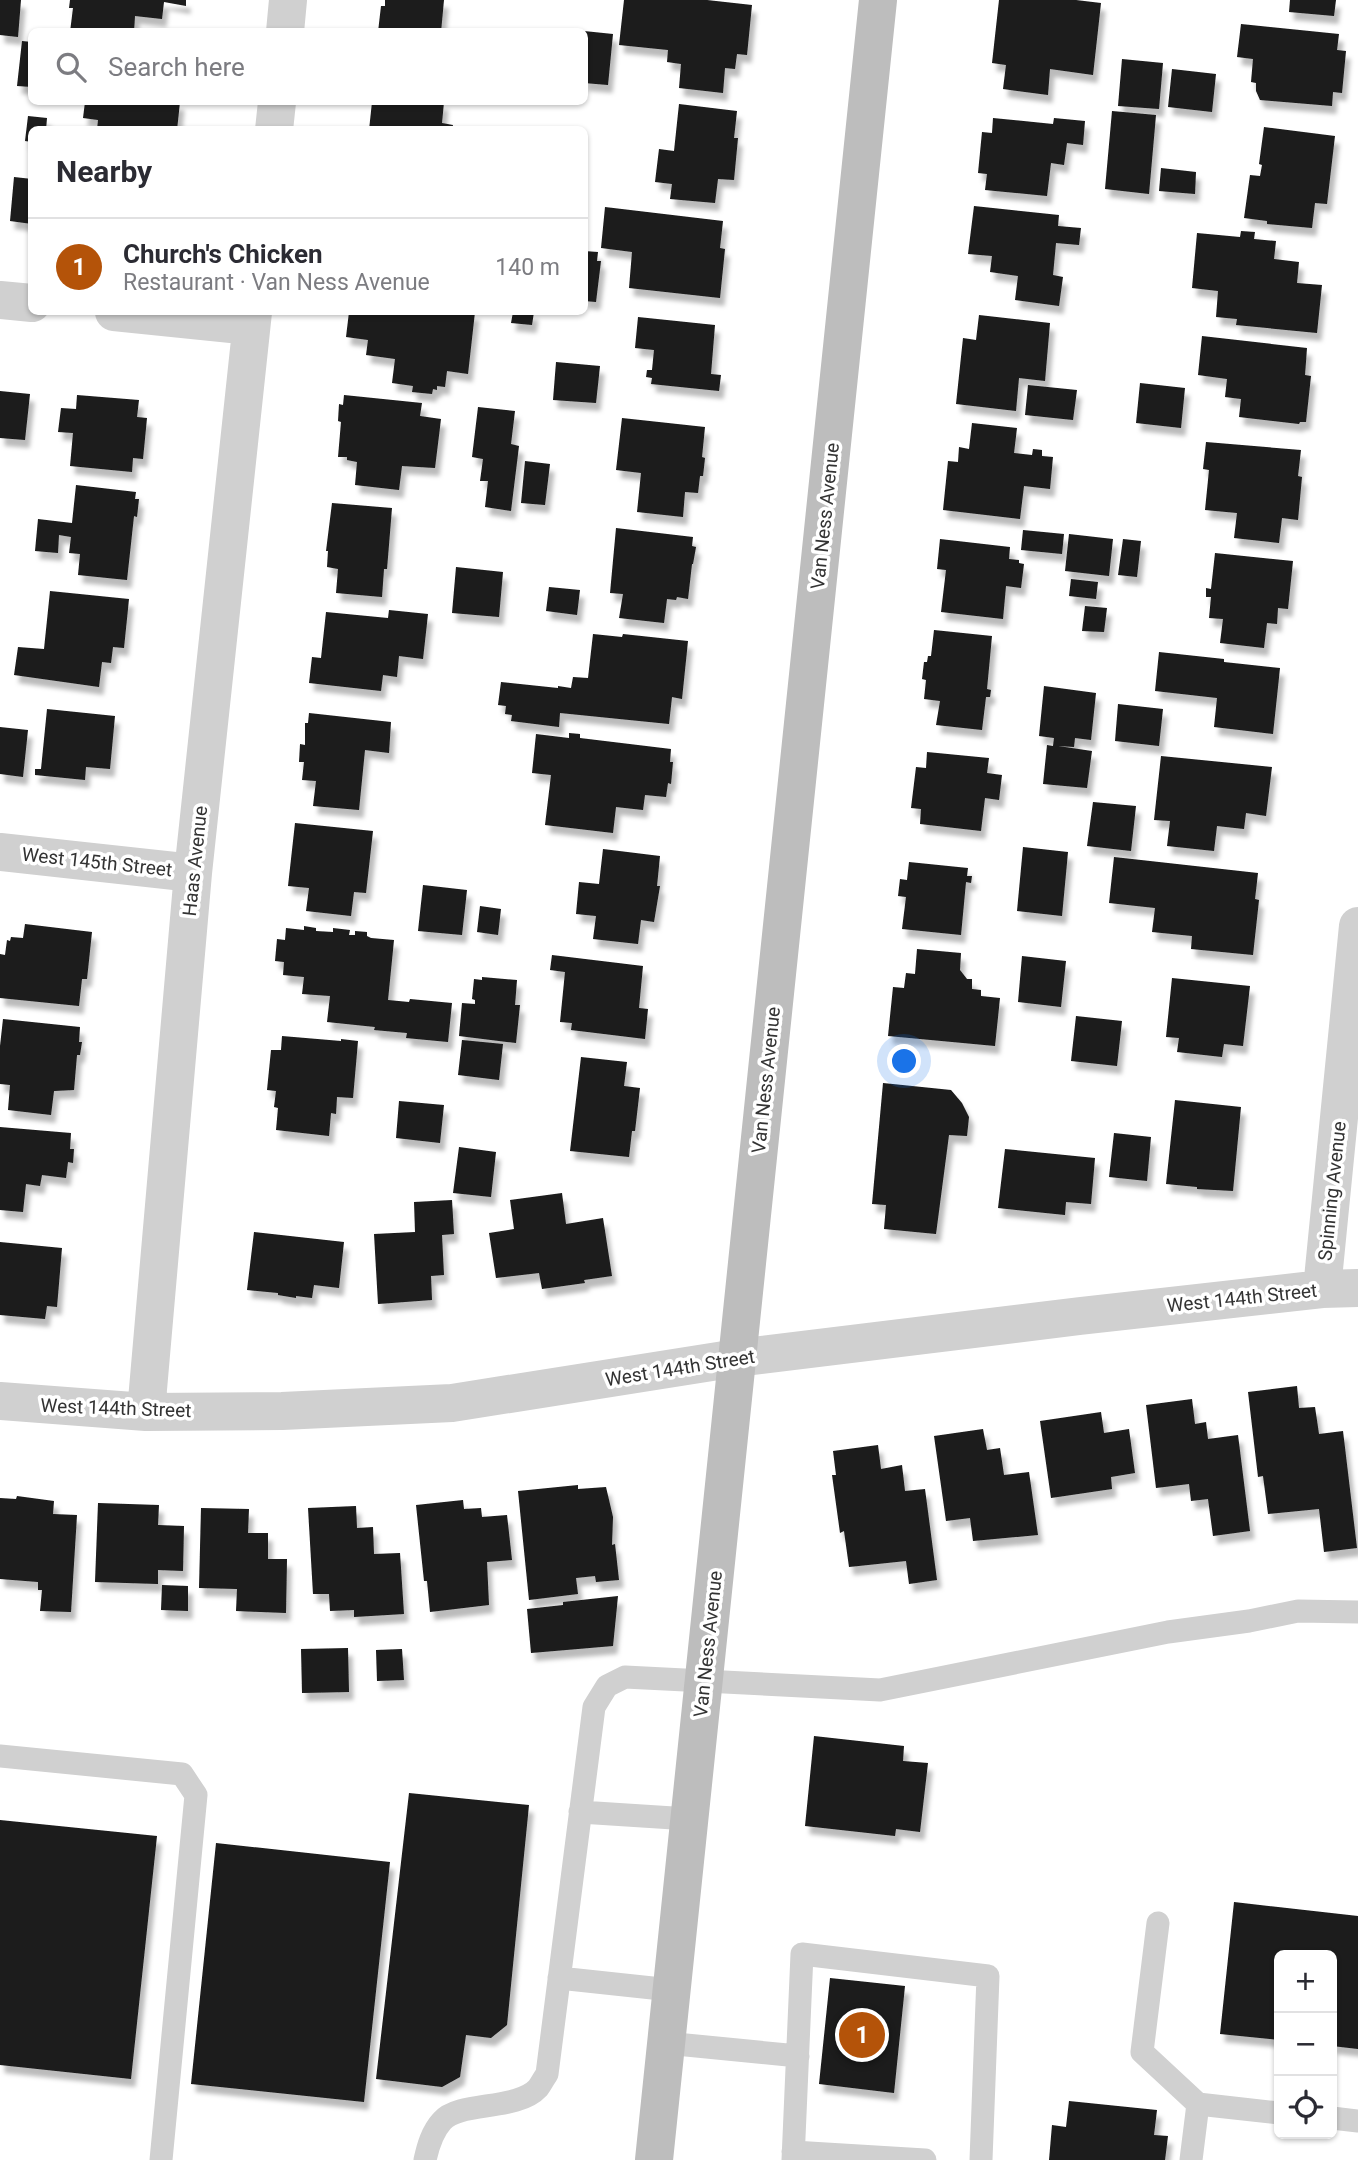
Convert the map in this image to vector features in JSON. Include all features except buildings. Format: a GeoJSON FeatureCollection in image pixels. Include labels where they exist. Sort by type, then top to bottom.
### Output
{"type":"FeatureCollection","features":[{"type":"Feature","properties":{"kind":"main road","name":"Van Ness Avenue"},"geometry":{"type":"LineString","coordinates":[[654,2160],[878,0]]}},
{"type":"Feature","properties":{"kind":"street"},"geometry":{"type":"LineString","coordinates":[[285,28],[288,0]]}},
{"type":"Feature","properties":{"kind":"street"},"geometry":{"type":"LineString","coordinates":[[274,126],[277,105]]}},
{"type":"Feature","properties":{"kind":"street"},"geometry":{"type":"LineString","coordinates":[[0,300],[28,303]]}},
{"type":"Feature","properties":{"kind":"street"},"geometry":{"type":"LineString","coordinates":[[173,315],[252,319]]}},
{"type":"Feature","properties":{"kind":"street","name":"Haas Avenue"},"geometry":{"type":"LineString","coordinates":[[146,1412],[193,873],[252,319]]}},
{"type":"Feature","properties":{"kind":"street","name":"West 145th Street"},"geometry":{"type":"LineString","coordinates":[[0,852],[193,873]]}},
{"type":"Feature","properties":{"kind":"street","name":"Spinning Avenue"},"geometry":{"type":"LineString","coordinates":[[1340,1289],[1358,926]]}},
{"type":"Feature","properties":{"kind":"street","name":"West 144th Street"},"geometry":{"type":"LineString","coordinates":[[0,1401],[146,1412],[282,1411],[452,1403],[737,1358],[1067,1318],[1340,1289]]}},
{"type":"Feature","properties":{"kind":"lane"},"geometry":{"type":"LineString","coordinates":[[425,2160],[430,2138],[444,2118],[514,2101],[537,2090],[547,2074],[594,1707],[607,1686],[625,1677],[880,1690],[1168,1632],[1298,1611],[1358,1612]]}},
{"type":"Feature","properties":{"kind":"lane"},"geometry":{"type":"LineString","coordinates":[[0,1756],[181,1774],[196,1795],[161,2160]]}},
{"type":"Feature","properties":{"kind":"lane"},"geometry":{"type":"LineString","coordinates":[[580,1812],[689,1819]]}},
{"type":"Feature","properties":{"kind":"lane"},"geometry":{"type":"LineString","coordinates":[[1158,1923],[1142,2052],[1198,2104],[1274,2112]]}},
{"type":"Feature","properties":{"kind":"lane"},"geometry":{"type":"LineString","coordinates":[[925,2160],[793,2156],[802,1954],[988,1976],[981,2160]]}},
{"type":"Feature","properties":{"kind":"lane"},"geometry":{"type":"LineString","coordinates":[[559,1978],[671,1990]]}},
{"type":"Feature","properties":{"kind":"lane"},"geometry":{"type":"LineString","coordinates":[[666,2043],[798,2056]]}},
{"type":"Feature","properties":{"kind":"lane"},"geometry":{"type":"LineString","coordinates":[[1191,2160],[1198,2104]]}},
{"type":"Feature","properties":{"kind":"lane"},"geometry":{"type":"LineString","coordinates":[[1337,2119],[1358,2121]]}},
{"type":"Feature","properties":{"kind":"place","name":"Church's Chicken"},"geometry":{"type":"Point","coordinates":[862,2035]}}]}
